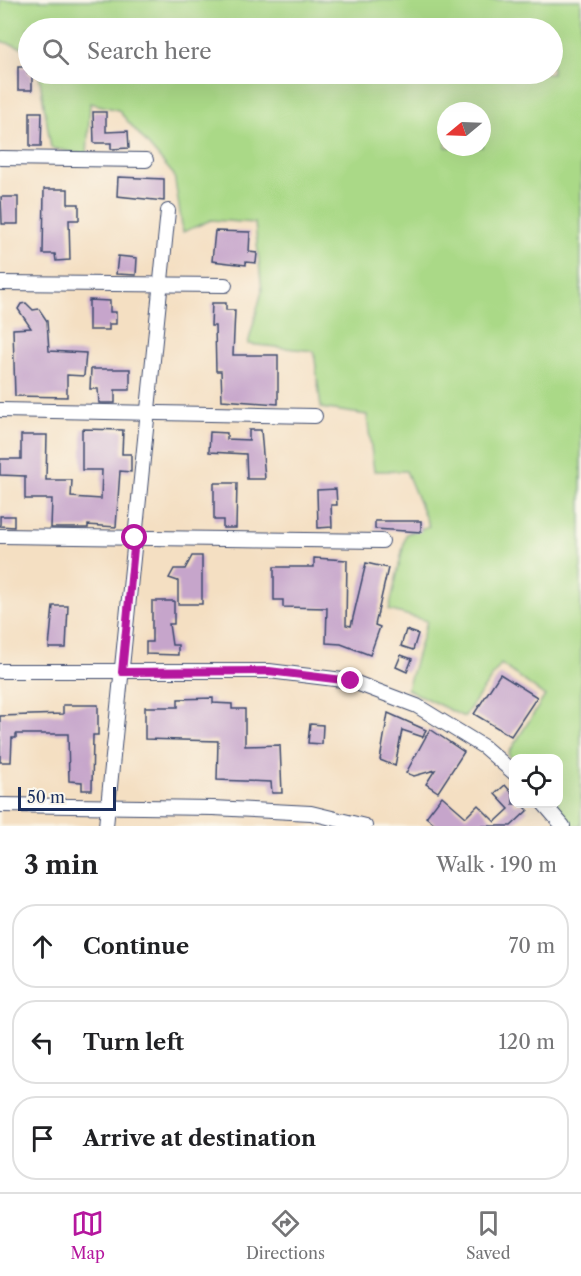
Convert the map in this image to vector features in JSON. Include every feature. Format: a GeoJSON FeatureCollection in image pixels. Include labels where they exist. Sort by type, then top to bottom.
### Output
{"type":"FeatureCollection","features":[{"type":"Feature","properties":{"kind":"street"},"geometry":{"type":"LineString","coordinates":[[0,158],[146,160]]}},
{"type":"Feature","properties":{"kind":"street"},"geometry":{"type":"LineString","coordinates":[[106,826],[168,211]]}},
{"type":"Feature","properties":{"kind":"street"},"geometry":{"type":"LineString","coordinates":[[0,284],[225,285]]}},
{"type":"Feature","properties":{"kind":"street"},"geometry":{"type":"LineString","coordinates":[[0,410],[315,416]]}},
{"type":"Feature","properties":{"kind":"street"},"geometry":{"type":"LineString","coordinates":[[0,536],[382,541]]}},
{"type":"Feature","properties":{"kind":"street"},"geometry":{"type":"LineString","coordinates":[[0,671],[269,671],[351,681],[417,706],[484,747],[509,769]]}},
{"type":"Feature","properties":{"kind":"street"},"geometry":{"type":"LineString","coordinates":[[0,805],[311,813],[365,826]]}},
{"type":"Feature","properties":{"kind":"street"},"geometry":{"type":"LineString","coordinates":[[547,808],[563,826]]}},
{"type":"Feature","properties":{"kind":"green space"},"geometry":{"type":"Polygon","coordinates":[[[0,0],[581,0],[581,826],[572,826],[557,808],[563,808],[563,754],[508,754],[545,696],[501,664],[464,717],[407,689],[427,621],[389,610],[406,534],[429,526],[406,471],[374,471],[367,415],[321,408],[314,351],[248,344],[262,291],[255,223],[211,220],[183,232],[174,175],[118,110],[90,103],[87,155],[51,148],[41,84],[563,84],[563,18],[18,18],[18,46],[0,41],[0,0]]]}},
{"type":"Feature","properties":{"kind":"building"},"geometry":{"type":"Polygon","coordinates":[[[18,84],[32,84],[32,90],[18,90],[18,84]]]}},
{"type":"Feature","properties":{"kind":"building"},"geometry":{"type":"Polygon","coordinates":[[[30,112],[42,112],[41,146],[30,146],[30,112]]]}},
{"type":"Feature","properties":{"kind":"building"},"geometry":{"type":"Polygon","coordinates":[[[93,112],[106,112],[106,132],[128,131],[129,148],[111,149],[111,143],[94,143],[93,112]]]}},
{"type":"Feature","properties":{"kind":"building"},"geometry":{"type":"Polygon","coordinates":[[[118,177],[164,179],[164,201],[117,196],[118,177]]]}},
{"type":"Feature","properties":{"kind":"building"},"geometry":{"type":"Polygon","coordinates":[[[44,189],[68,189],[68,204],[79,204],[79,220],[69,220],[70,260],[56,261],[55,254],[43,254],[44,189]]]}},
{"type":"Feature","properties":{"kind":"building"},"geometry":{"type":"Polygon","coordinates":[[[1,197],[18,197],[18,224],[2,224],[1,197]]]}},
{"type":"Feature","properties":{"kind":"building"},"geometry":{"type":"Polygon","coordinates":[[[215,231],[250,232],[249,252],[257,253],[256,263],[246,262],[246,265],[212,261],[215,231]]]}},
{"type":"Feature","properties":{"kind":"building"},"geometry":{"type":"Polygon","coordinates":[[[118,256],[137,258],[136,275],[116,274],[118,256]]]}},
{"type":"Feature","properties":{"kind":"building"},"geometry":{"type":"Polygon","coordinates":[[[89,300],[110,301],[110,312],[116,312],[116,324],[109,324],[109,330],[89,330],[89,300]]]}},
{"type":"Feature","properties":{"kind":"building"},"geometry":{"type":"Polygon","coordinates":[[[26,303],[33,310],[39,309],[47,321],[49,351],[86,353],[84,376],[67,375],[67,397],[15,396],[13,329],[31,328],[18,309],[21,304],[26,303]]]}},
{"type":"Feature","properties":{"kind":"building"},"geometry":{"type":"Polygon","coordinates":[[[212,303],[226,303],[226,310],[235,310],[233,355],[278,355],[278,404],[222,400],[221,371],[216,371],[215,326],[211,326],[212,303]]]}},
{"type":"Feature","properties":{"kind":"building"},"geometry":{"type":"Polygon","coordinates":[[[91,369],[130,369],[130,390],[115,390],[115,403],[99,403],[98,389],[90,389],[91,369]]]}},
{"type":"Feature","properties":{"kind":"building"},"geometry":{"type":"Polygon","coordinates":[[[82,429],[123,430],[122,454],[131,454],[131,472],[120,471],[116,527],[88,525],[88,528],[51,528],[52,499],[25,499],[25,476],[0,475],[0,459],[21,459],[21,435],[47,435],[46,480],[72,480],[71,497],[101,499],[102,470],[82,470],[82,429]]]}},
{"type":"Feature","properties":{"kind":"building"},"geometry":{"type":"Polygon","coordinates":[[[249,430],[261,430],[265,479],[247,479],[246,454],[209,452],[210,432],[227,433],[227,439],[249,440],[249,430]]]}},
{"type":"Feature","properties":{"kind":"building"},"geometry":{"type":"Polygon","coordinates":[[[214,483],[237,483],[236,528],[223,528],[223,520],[214,520],[214,483]]]}},
{"type":"Feature","properties":{"kind":"building"},"geometry":{"type":"Polygon","coordinates":[[[336,489],[337,505],[331,505],[332,527],[318,528],[317,490],[336,489]]]}},
{"type":"Feature","properties":{"kind":"building"},"geometry":{"type":"Polygon","coordinates":[[[0,516],[14,516],[14,527],[0,526],[0,516]]]}},
{"type":"Feature","properties":{"kind":"building"},"geometry":{"type":"Polygon","coordinates":[[[375,521],[421,521],[421,532],[375,529],[375,521]]]}},
{"type":"Feature","properties":{"kind":"building"},"geometry":{"type":"Polygon","coordinates":[[[192,556],[202,556],[202,604],[178,604],[178,581],[169,578],[174,569],[185,569],[192,556]]]}},
{"type":"Feature","properties":{"kind":"building"},"geometry":{"type":"Polygon","coordinates":[[[314,558],[347,560],[346,625],[351,626],[366,563],[388,568],[375,625],[380,627],[370,655],[341,644],[326,643],[327,608],[283,607],[283,600],[274,600],[274,567],[314,567],[314,558]]]}},
{"type":"Feature","properties":{"kind":"building"},"geometry":{"type":"Polygon","coordinates":[[[152,601],[174,601],[174,624],[169,624],[172,645],[178,645],[178,655],[146,654],[146,642],[152,642],[152,601]]]}},
{"type":"Feature","properties":{"kind":"building"},"geometry":{"type":"Polygon","coordinates":[[[53,606],[68,606],[66,648],[49,648],[53,606]]]}},
{"type":"Feature","properties":{"kind":"building"},"geometry":{"type":"Polygon","coordinates":[[[406,630],[418,634],[413,650],[401,646],[406,630]]]}},
{"type":"Feature","properties":{"kind":"building"},"geometry":{"type":"Polygon","coordinates":[[[401,655],[412,659],[407,672],[396,667],[401,655]]]}},
{"type":"Feature","properties":{"kind":"building"},"geometry":{"type":"Polygon","coordinates":[[[500,674],[537,697],[511,736],[474,714],[500,674]]]}},
{"type":"Feature","properties":{"kind":"building"},"geometry":{"type":"Polygon","coordinates":[[[213,698],[213,703],[232,704],[232,709],[245,709],[245,746],[280,745],[282,793],[272,793],[271,782],[217,780],[218,741],[145,739],[145,707],[178,707],[178,699],[213,698]]]}},
{"type":"Feature","properties":{"kind":"building"},"geometry":{"type":"Polygon","coordinates":[[[63,705],[98,705],[98,735],[93,735],[92,790],[82,790],[82,782],[69,781],[68,734],[16,734],[16,738],[12,738],[11,762],[0,762],[0,716],[63,714],[63,705]]]}},
{"type":"Feature","properties":{"kind":"building"},"geometry":{"type":"Polygon","coordinates":[[[388,713],[426,730],[423,737],[402,730],[395,766],[380,760],[388,713]]]}},
{"type":"Feature","properties":{"kind":"building"},"geometry":{"type":"Polygon","coordinates":[[[310,724],[323,725],[322,744],[308,743],[310,724]]]}},
{"type":"Feature","properties":{"kind":"building"},"geometry":{"type":"Polygon","coordinates":[[[430,729],[464,752],[438,792],[426,784],[435,770],[414,776],[406,773],[430,729]]]}},
{"type":"Feature","properties":{"kind":"building"},"geometry":{"type":"Polygon","coordinates":[[[505,785],[509,790],[509,808],[528,810],[511,826],[438,826],[426,817],[442,796],[466,817],[478,805],[495,822],[509,809],[495,794],[505,785]]]}},
{"type":"Feature","properties":{"kind":"route"},"geometry":{"type":"LineString","coordinates":[[135,538],[122,672],[269,671],[351,681]]}}]}
